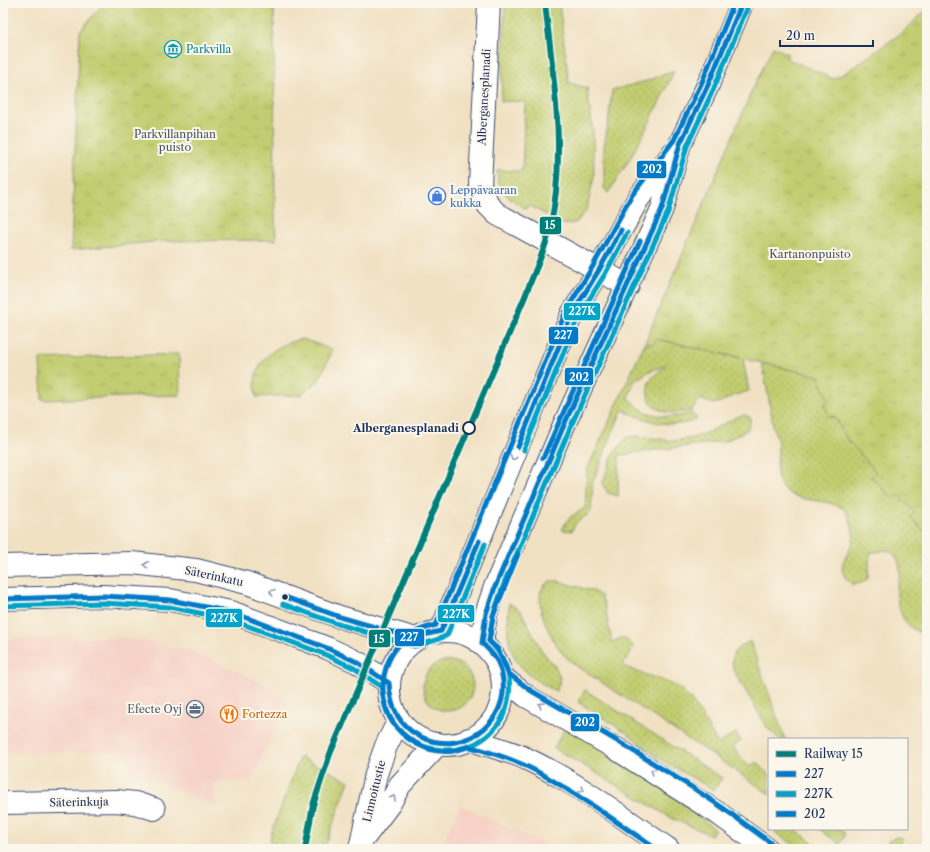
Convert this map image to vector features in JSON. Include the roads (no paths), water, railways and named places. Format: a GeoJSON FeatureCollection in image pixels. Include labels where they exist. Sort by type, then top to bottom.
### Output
{"type":"FeatureCollection","features":[{"type":"Feature","properties":{"kind":"street","name":"Alberganesplanadi"},"geometry":{"type":"LineString","coordinates":[[489,3],[480,185],[488,205],[497,214],[628,286]]}},
{"type":"Feature","properties":{"kind":"street"},"geometry":{"type":"LineString","coordinates":[[482,643],[486,614],[495,587],[564,425],[662,209],[680,144],[708,85],[742,3]]}},
{"type":"Feature","properties":{"kind":"street"},"geometry":{"type":"LineString","coordinates":[[441,631],[572,314],[599,270],[638,199],[680,144]]}},
{"type":"Feature","properties":{"kind":"street","name":"Säterinkatu"},"geometry":{"type":"LineString","coordinates":[[3,566],[132,564],[196,570],[247,583],[340,617],[416,639]]}},
{"type":"Feature","properties":{"kind":"street"},"geometry":{"type":"LineString","coordinates":[[3,598],[103,596],[170,600],[231,612],[327,648],[357,662],[389,683]]}},
{"type":"Feature","properties":{"kind":"street"},"geometry":{"type":"LineString","coordinates":[[441,631],[463,633],[482,643],[495,659],[502,677],[503,690],[501,703],[496,715],[488,726],[478,734],[459,743],[438,744],[426,741],[416,736],[399,720],[391,702],[389,683],[397,658],[405,647],[416,639],[441,631]]}},
{"type":"Feature","properties":{"kind":"street"},"geometry":{"type":"LineString","coordinates":[[502,677],[526,696],[616,748],[719,814],[767,849]]}},
{"type":"Feature","properties":{"kind":"street","name":"Linnoitustie"},"geometry":{"type":"LineString","coordinates":[[361,845],[376,774],[386,746],[399,720]]}},
{"type":"Feature","properties":{"kind":"street"},"geometry":{"type":"LineString","coordinates":[[469,739],[528,760],[548,770],[588,794],[668,849]]}},
{"type":"Feature","properties":{"kind":"street","name":"Linnoitustie"},"geometry":{"type":"LineString","coordinates":[[361,845],[390,804],[400,785],[438,744]]}},
{"type":"Feature","properties":{"kind":"street","name":"Säterinkuja"},"geometry":{"type":"LineString","coordinates":[[3,803],[116,801],[135,803],[154,809]]}},
{"type":"Feature","properties":{"kind":"rail line","name":"15"},"geometry":{"type":"LineString","coordinates":[[305,849],[313,805],[330,754],[526,294],[548,237],[555,200],[558,172],[558,144],[555,87],[545,3]]}},
{"type":"Feature","properties":{"kind":"place","name":"Parkvilla"},"geometry":{"type":"Point","coordinates":[173,49]}},
{"type":"Feature","properties":{"kind":"place","name":"Leppävaaran kukka"},"geometry":{"type":"Point","coordinates":[437,196]}},
{"type":"Feature","properties":{"kind":"place","name":"Alberganesplanadi"},"geometry":{"type":"Point","coordinates":[469,428]}},
{"type":"Feature","properties":{"kind":"place","name":"Efecte Oyj"},"geometry":{"type":"Point","coordinates":[195,709]}},
{"type":"Feature","properties":{"kind":"place","name":"Fortezza"},"geometry":{"type":"Point","coordinates":[229,714]}},
{"type":"Feature","properties":{"kind":"park label","name":"Parkvillanpihan puisto"},"geometry":{"type":"Point","coordinates":[175,140]}},
{"type":"Feature","properties":{"kind":"park label","name":"Kartanonpuisto"},"geometry":{"type":"Point","coordinates":[810,254]}}]}
